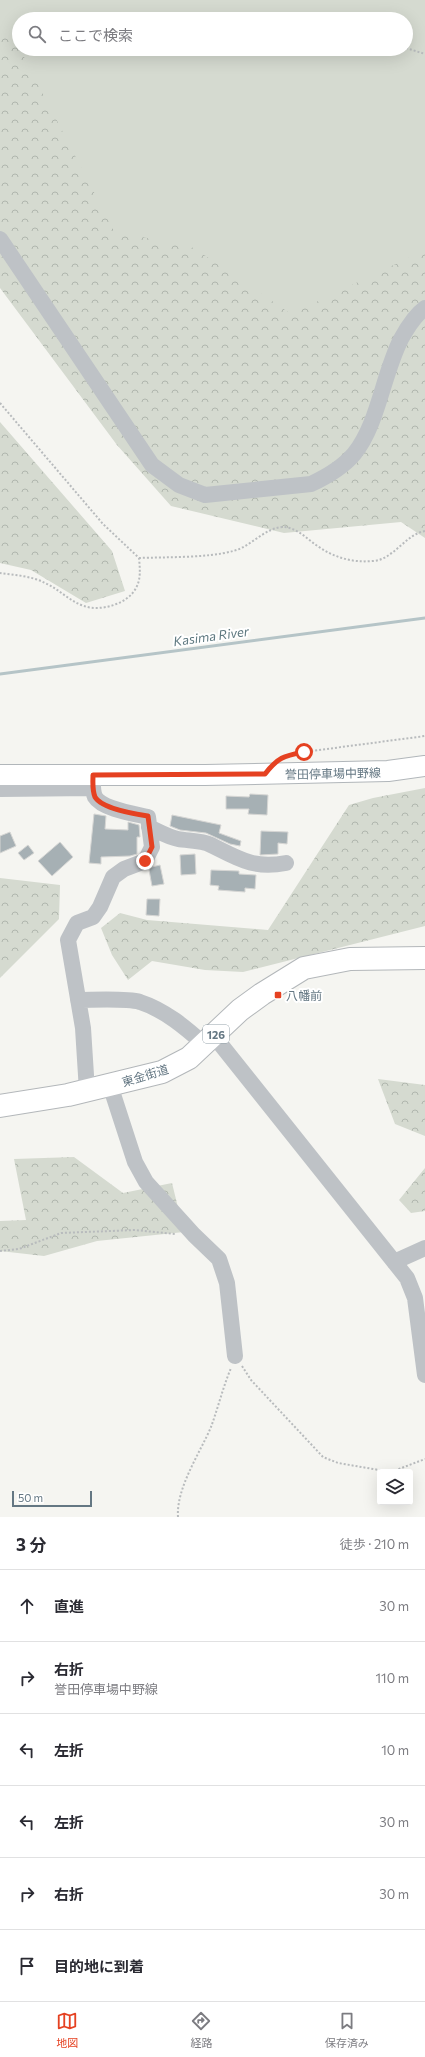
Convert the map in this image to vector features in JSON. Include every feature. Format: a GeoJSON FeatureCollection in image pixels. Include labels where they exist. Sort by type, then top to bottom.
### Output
{"type":"FeatureCollection","features":[{"type":"Feature","properties":{"kind":"highway","name":"東金街道"},"geometry":{"type":"LineString","coordinates":[[0,1106],[87,1091],[162,1072],[189,1058],[210,1040],[240,1010],[262,994],[304,968],[350,959],[425,958]]}},
{"type":"Feature","properties":{"kind":"main road","name":"誉田停車場中野線"},"geometry":{"type":"LineString","coordinates":[[0,775],[93,782],[265,774],[388,771],[425,766]]}},
{"type":"Feature","properties":{"kind":"street"},"geometry":{"type":"LineString","coordinates":[[0,239],[152,465],[179,486],[205,495],[311,484],[325,478],[337,469],[354,454],[364,437],[395,351],[407,329],[425,308]]}},
{"type":"Feature","properties":{"kind":"street"},"geometry":{"type":"LineString","coordinates":[[0,789],[93,782],[96,798],[107,806],[148,816],[152,847],[145,861],[124,869],[114,877],[100,908],[93,917],[77,923],[68,940],[83,1028],[87,1091]]}},
{"type":"Feature","properties":{"kind":"street"},"geometry":{"type":"LineString","coordinates":[[149,827],[176,839],[210,844],[219,851],[257,864],[270,866],[286,863]]}},
{"type":"Feature","properties":{"kind":"street"},"geometry":{"type":"LineString","coordinates":[[78,1000],[139,1002],[163,1012],[185,1027],[210,1040],[407,1278],[415,1298],[425,1375]]}},
{"type":"Feature","properties":{"kind":"street"},"geometry":{"type":"LineString","coordinates":[[110,1085],[135,1162],[146,1182],[194,1235],[219,1259],[227,1283],[235,1356]]}},
{"type":"Feature","properties":{"kind":"street"},"geometry":{"type":"LineString","coordinates":[[394,1262],[425,1248]]}},
{"type":"Feature","properties":{"kind":"path"},"geometry":{"type":"LineString","coordinates":[[413,50],[425,54]]}},
{"type":"Feature","properties":{"kind":"path"},"geometry":{"type":"LineString","coordinates":[[0,403],[103,524],[139,558],[139,580],[136,590],[129,597],[110,607],[86,607],[74,602],[45,582],[0,573]]}},
{"type":"Feature","properties":{"kind":"path"},"geometry":{"type":"LineString","coordinates":[[139,558],[234,551],[252,542],[269,530],[283,527],[293,528],[330,554],[344,560],[375,561],[390,554],[425,532]]}},
{"type":"Feature","properties":{"kind":"path"},"geometry":{"type":"LineString","coordinates":[[265,774],[275,761],[284,756],[425,736]]}},
{"type":"Feature","properties":{"kind":"path"},"geometry":{"type":"LineString","coordinates":[[0,1251],[19,1249],[61,1234],[135,1230],[194,1235]]}},
{"type":"Feature","properties":{"kind":"path"},"geometry":{"type":"LineString","coordinates":[[235,1356],[250,1380],[323,1457],[338,1463],[377,1470]]}},
{"type":"Feature","properties":{"kind":"path"},"geometry":{"type":"LineString","coordinates":[[178,1517],[177,1511],[184,1487],[211,1427],[235,1356]]}},
{"type":"Feature","properties":{"kind":"path"},"geometry":{"type":"LineString","coordinates":[[399,1469],[425,1459]]}},
{"type":"Feature","properties":{"kind":"green space"},"geometry":{"type":"Polygon","coordinates":[[[0,0],[425,0],[425,280],[203,460],[0,100],[0,0]]]}},
{"type":"Feature","properties":{"kind":"green space"},"geometry":{"type":"Polygon","coordinates":[[[0,32],[12,43],[12,56],[24,56],[114,231],[194,248],[291,314],[425,250],[425,538],[401,522],[284,533],[171,506],[117,445],[0,288],[0,32]]]}},
{"type":"Feature","properties":{"kind":"green space"},"geometry":{"type":"Polygon","coordinates":[[[0,422],[112,551],[125,591],[86,603],[31,570],[0,563],[0,422]]]}},
{"type":"Feature","properties":{"kind":"green space"},"geometry":{"type":"Polygon","coordinates":[[[425,788],[425,926],[243,972],[205,970],[152,961],[128,980],[112,955],[101,928],[120,913],[147,920],[268,930],[349,805],[373,798],[425,788]]]}},
{"type":"Feature","properties":{"kind":"green space"},"geometry":{"type":"Polygon","coordinates":[[[0,878],[60,885],[59,919],[0,978],[0,878]]]}},
{"type":"Feature","properties":{"kind":"green space"},"geometry":{"type":"Polygon","coordinates":[[[378,1079],[425,1085],[425,1136],[395,1124],[378,1079]]]}},
{"type":"Feature","properties":{"kind":"green space"},"geometry":{"type":"Polygon","coordinates":[[[74,1157],[123,1193],[172,1183],[184,1232],[97,1241],[44,1256],[0,1251],[0,1221],[26,1220],[14,1159],[74,1157]]]}},
{"type":"Feature","properties":{"kind":"green space"},"geometry":{"type":"Polygon","coordinates":[[[425,1168],[425,1211],[411,1213],[399,1200],[425,1168]]]}},
{"type":"Feature","properties":{"kind":"building"},"geometry":{"type":"Polygon","coordinates":[[[250,794],[268,795],[267,815],[248,814],[249,809],[226,809],[226,796],[249,797],[250,794]]]}},
{"type":"Feature","properties":{"kind":"building"},"geometry":{"type":"Polygon","coordinates":[[[94,814],[106,816],[105,829],[128,830],[128,822],[139,825],[140,837],[137,837],[137,854],[130,856],[101,857],[101,864],[89,863],[94,814]]]}},
{"type":"Feature","properties":{"kind":"building"},"geometry":{"type":"Polygon","coordinates":[[[172,815],[221,825],[219,833],[241,841],[240,846],[230,844],[206,833],[180,830],[170,826],[172,815]]]}},
{"type":"Feature","properties":{"kind":"building"},"geometry":{"type":"Polygon","coordinates":[[[261,831],[288,832],[287,844],[278,843],[278,854],[260,855],[261,831]]]}},
{"type":"Feature","properties":{"kind":"building"},"geometry":{"type":"Polygon","coordinates":[[[10,832],[16,846],[0,853],[0,836],[10,832]]]}},
{"type":"Feature","properties":{"kind":"building"},"geometry":{"type":"Polygon","coordinates":[[[60,842],[73,857],[52,876],[38,861],[60,842]]]}},
{"type":"Feature","properties":{"kind":"building"},"geometry":{"type":"Polygon","coordinates":[[[28,845],[34,853],[24,860],[18,853],[28,845]]]}},
{"type":"Feature","properties":{"kind":"building"},"geometry":{"type":"Polygon","coordinates":[[[195,854],[196,874],[181,875],[180,855],[195,854]]]}},
{"type":"Feature","properties":{"kind":"building"},"geometry":{"type":"Polygon","coordinates":[[[160,865],[164,884],[152,886],[149,870],[152,867],[160,865]]]}},
{"type":"Feature","properties":{"kind":"building"},"geometry":{"type":"Polygon","coordinates":[[[211,870],[239,871],[239,874],[256,875],[255,889],[245,888],[245,892],[218,890],[219,886],[210,885],[211,870]]]}},
{"type":"Feature","properties":{"kind":"building"},"geometry":{"type":"Polygon","coordinates":[[[147,899],[160,899],[159,916],[146,915],[147,899]]]}},
{"type":"Feature","properties":{"kind":"waterway","name":"Kasima River"},"geometry":{"type":"LineString","coordinates":[[0,674],[425,618]]}},
{"type":"Feature","properties":{"kind":"place","name":"八幡前"},"geometry":{"type":"Point","coordinates":[278,995]}},
{"type":"Feature","properties":{"kind":"route"},"geometry":{"type":"LineString","coordinates":[[145,861],[152,847],[148,816],[134,814],[107,806],[96,798],[92,788],[93,775],[265,774],[275,761],[284,756],[304,752]]}}]}
